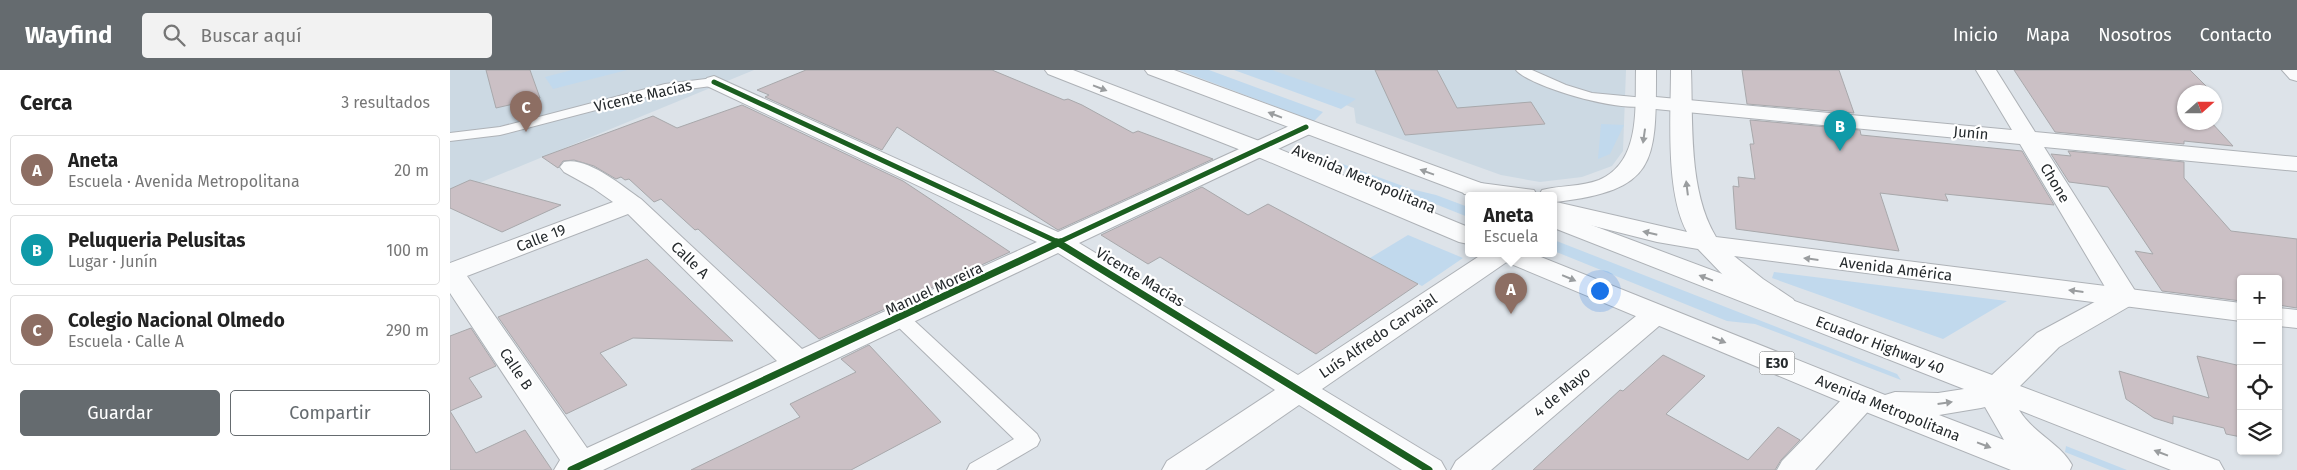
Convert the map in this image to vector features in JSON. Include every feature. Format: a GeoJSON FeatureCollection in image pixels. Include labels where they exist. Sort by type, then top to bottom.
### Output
{"type":"FeatureCollection","features":[{"type":"Feature","properties":{"kind":"main road","name":"Avenida Metropolitana"},"geometry":{"type":"LineString","coordinates":[[1054,70],[1259,149],[1465,235]]}},
{"type":"Feature","properties":{"kind":"main road","name":"Avenida Metropolitana"},"geometry":{"type":"LineString","coordinates":[[1155,70],[1482,192]]}},
{"type":"Feature","properties":{"kind":"main road"},"geometry":{"type":"LineString","coordinates":[[1557,194],[1601,188],[1623,178],[1635,166],[1641,152],[1645,129],[1646,70]]}},
{"type":"Feature","properties":{"kind":"main road"},"geometry":{"type":"LineString","coordinates":[[1681,70],[1684,167],[1688,196],[1697,224],[1708,244],[1745,280],[1794,312]]}},
{"type":"Feature","properties":{"kind":"main road","name":"Chone"},"geometry":{"type":"LineString","coordinates":[[1986,70],[2125,297]]}},
{"type":"Feature","properties":{"kind":"main road"},"geometry":{"type":"LineString","coordinates":[[2292,70],[2297,75]]}},
{"type":"Feature","properties":{"kind":"main road","name":"Vicente Macías"},"geometry":{"type":"LineString","coordinates":[[714,82],[1060,243],[1430,470]]}},
{"type":"Feature","properties":{"kind":"main road","name":"Junín"},"geometry":{"type":"LineString","coordinates":[[1645,102],[2297,164]]}},
{"type":"Feature","properties":{"kind":"main road","name":"Manuel Moreira"},"geometry":{"type":"LineString","coordinates":[[576,468],[1306,127]]}},
{"type":"Feature","properties":{"kind":"main road","name":"Calle A"},"geometry":{"type":"LineString","coordinates":[[572,167],[602,183],[632,204],[799,364]]}},
{"type":"Feature","properties":{"kind":"main road","name":"Calle 19"},"geometry":{"type":"LineString","coordinates":[[450,273],[632,204]]}},
{"type":"Feature","properties":{"kind":"main road","name":"Avenida América"},"geometry":{"type":"LineString","coordinates":[[1557,211],[1708,244],[1803,258],[2237,311]]}},
{"type":"Feature","properties":{"kind":"main road","name":"Ecuador Highway 40"},"geometry":{"type":"LineString","coordinates":[[1557,220],[2207,470]]}},
{"type":"Feature","properties":{"kind":"main road","name":"Luís Alfredo Carvajal"},"geometry":{"type":"LineString","coordinates":[[1179,470],[1496,257]]}},
{"type":"Feature","properties":{"kind":"main road","name":"Avenida Metropolitana"},"geometry":{"type":"LineString","coordinates":[[1518,257],[1862,398],[2047,470]]}},
{"type":"Feature","properties":{"kind":"main road","name":"Calle B"},"geometry":{"type":"LineString","coordinates":[[450,273],[576,468]]}},
{"type":"Feature","properties":{"kind":"main road"},"geometry":{"type":"LineString","coordinates":[[1794,470],[1862,398],[1900,404],[1938,404],[1981,397],[1996,390],[2048,340],[2125,297]]}},
{"type":"Feature","properties":{"kind":"main road","name":"4 de Mayo"},"geometry":{"type":"LineString","coordinates":[[1468,470],[1656,314]]}},
{"type":"Feature","properties":{"kind":"main road"},"geometry":{"type":"LineString","coordinates":[[2282,317],[2297,319]]}},
{"type":"Feature","properties":{"kind":"main road"},"geometry":{"type":"LineString","coordinates":[[1996,390],[1997,400],[2006,417],[2021,436],[2044,457],[2063,470]]}},
{"type":"Feature","properties":{"kind":"lane"},"geometry":{"type":"LineString","coordinates":[[1522,70],[1555,87],[1576,93],[1601,99],[1645,102]]}},
{"type":"Feature","properties":{"kind":"lane","name":"Vicente Macías"},"geometry":{"type":"LineString","coordinates":[[450,138],[500,131],[665,88],[714,82]]}},
{"type":"Feature","properties":{"kind":"lane"},"geometry":{"type":"LineString","coordinates":[[900,318],[1030,440],[978,470]]}},
{"type":"Feature","properties":{"kind":"shaded area"},"geometry":{"type":"Polygon","coordinates":[[[450,70],[754,70],[450,195],[450,70]]]}},
{"type":"Feature","properties":{"kind":"shaded area"},"geometry":{"type":"Polygon","coordinates":[[[572,70],[627,70],[553,89],[545,77],[572,70]]]}},
{"type":"Feature","properties":{"kind":"shaded area"},"geometry":{"type":"Polygon","coordinates":[[[1179,70],[1209,70],[1323,112],[1314,121],[1179,70]]]}},
{"type":"Feature","properties":{"kind":"shaded area"},"geometry":{"type":"Polygon","coordinates":[[[1234,70],[1272,70],[1356,99],[1341,109],[1234,70]]]}},
{"type":"Feature","properties":{"kind":"shaded area"},"geometry":{"type":"Polygon","coordinates":[[[1248,70],[1626,70],[1623,151],[1612,166],[1582,177],[1540,182],[1501,175],[1356,123],[1354,108],[1248,70]]]}},
{"type":"Feature","properties":{"kind":"shaded area"},"geometry":{"type":"Polygon","coordinates":[[[1601,124],[1624,125],[1610,154],[1598,159],[1601,124]]]}},
{"type":"Feature","properties":{"kind":"shaded area"},"geometry":{"type":"Polygon","coordinates":[[[1307,151],[1411,189],[1436,195],[1465,206],[1465,216],[1307,153],[1307,151]]]}},
{"type":"Feature","properties":{"kind":"shaded area"},"geometry":{"type":"Polygon","coordinates":[[[1408,235],[1463,258],[1422,286],[1370,258],[1408,235]]]}},
{"type":"Feature","properties":{"kind":"shaded area"},"geometry":{"type":"Polygon","coordinates":[[[1557,241],[1897,374],[1901,380],[1755,324],[1727,321],[1557,252],[1557,241]]]}},
{"type":"Feature","properties":{"kind":"shaded area"},"geometry":{"type":"Polygon","coordinates":[[[1774,272],[2007,301],[1943,339],[1772,278],[1774,272]]]}},
{"type":"Feature","properties":{"kind":"shaded area"},"geometry":{"type":"Polygon","coordinates":[[[2066,446],[2127,470],[2110,470],[2065,452],[2066,446]]]}},
{"type":"Feature","properties":{"kind":"building"},"geometry":{"type":"Polygon","coordinates":[[[486,70],[530,70],[540,98],[496,108],[486,70]]]}},
{"type":"Feature","properties":{"kind":"building"},"geometry":{"type":"Polygon","coordinates":[[[806,70],[992,70],[1064,100],[1068,99],[1082,105],[1133,133],[1138,131],[1213,159],[1058,230],[897,127],[882,150],[765,97],[769,95],[757,90],[806,70]]]}},
{"type":"Feature","properties":{"kind":"building"},"geometry":{"type":"Polygon","coordinates":[[[1375,70],[1437,70],[1457,108],[1531,102],[1545,124],[1405,135],[1375,70]]]}},
{"type":"Feature","properties":{"kind":"building"},"geometry":{"type":"Polygon","coordinates":[[[1742,70],[1839,70],[1854,113],[1747,104],[1742,70]]]}},
{"type":"Feature","properties":{"kind":"building"},"geometry":{"type":"Polygon","coordinates":[[[2014,70],[2190,70],[2205,85],[2177,85],[2177,130],[2218,130],[2233,146],[2184,141],[2184,144],[2055,132],[2014,70]]]}},
{"type":"Feature","properties":{"kind":"building"},"geometry":{"type":"Polygon","coordinates":[[[742,105],[903,181],[1010,252],[819,339],[698,229],[695,230],[661,199],[654,202],[629,179],[625,180],[621,177],[616,179],[594,166],[574,160],[563,161],[558,168],[542,157],[653,116],[677,128],[742,105]]]}},
{"type":"Feature","properties":{"kind":"building"},"geometry":{"type":"Polygon","coordinates":[[[1750,120],[1860,130],[1861,135],[2022,151],[2054,205],[1945,194],[1948,201],[1880,193],[1899,251],[1736,229],[1733,186],[1739,187],[1738,177],[1755,179],[1750,144],[1754,144],[1750,120]]]}},
{"type":"Feature","properties":{"kind":"building"},"geometry":{"type":"Polygon","coordinates":[[[2068,151],[2184,162],[2184,178],[2231,231],[2297,239],[2297,308],[2282,306],[2282,275],[2237,275],[2237,300],[2162,291],[2135,251],[2153,254],[2108,187],[2069,182],[2051,154],[2071,156],[2068,151]]]}},
{"type":"Feature","properties":{"kind":"building"},"geometry":{"type":"Polygon","coordinates":[[[470,180],[561,205],[502,232],[450,208],[450,189],[470,180]]]}},
{"type":"Feature","properties":{"kind":"building"},"geometry":{"type":"Polygon","coordinates":[[[1202,187],[1248,215],[1268,204],[1418,284],[1316,354],[1160,257],[1148,264],[1101,235],[1202,187]]]}},
{"type":"Feature","properties":{"kind":"building"},"geometry":{"type":"Polygon","coordinates":[[[647,259],[733,341],[633,338],[600,353],[627,385],[566,414],[498,317],[647,259]]]}},
{"type":"Feature","properties":{"kind":"building"},"geometry":{"type":"Polygon","coordinates":[[[471,328],[496,366],[469,378],[482,397],[450,411],[450,336],[471,328]]]}},
{"type":"Feature","properties":{"kind":"building"},"geometry":{"type":"Polygon","coordinates":[[[869,345],[941,422],[851,470],[691,470],[800,417],[790,404],[856,372],[841,359],[869,345]]]}},
{"type":"Feature","properties":{"kind":"building"},"geometry":{"type":"Polygon","coordinates":[[[1663,355],[1705,376],[1666,414],[1748,460],[1778,427],[1800,440],[1781,460],[1775,470],[1533,470],[1620,390],[1623,391],[1663,355]]]}},
{"type":"Feature","properties":{"kind":"building"},"geometry":{"type":"Polygon","coordinates":[[[2197,356],[2237,365],[2237,436],[2226,434],[2224,428],[2173,416],[2173,424],[2154,418],[2126,399],[2119,371],[2209,398],[2197,356]]]}},
{"type":"Feature","properties":{"kind":"building"},"geometry":{"type":"Polygon","coordinates":[[[450,411],[476,453],[525,430],[552,470],[450,470],[450,411]]]}},
{"type":"Feature","properties":{"kind":"cycle path"},"geometry":{"type":"LineString","coordinates":[[714,82],[1060,243],[1429,470]]}},
{"type":"Feature","properties":{"kind":"cycle path"},"geometry":{"type":"LineString","coordinates":[[571,470],[1306,127]]}},
{"type":"Feature","properties":{"kind":"place","name":"Colegio Nacional Olmedo"},"geometry":{"type":"Point","coordinates":[526,132]}},
{"type":"Feature","properties":{"kind":"place","name":"Peluqueria Pelusitas"},"geometry":{"type":"Point","coordinates":[1840,151]}},
{"type":"Feature","properties":{"kind":"place","name":"Aneta"},"geometry":{"type":"Point","coordinates":[1511,314]}}]}
